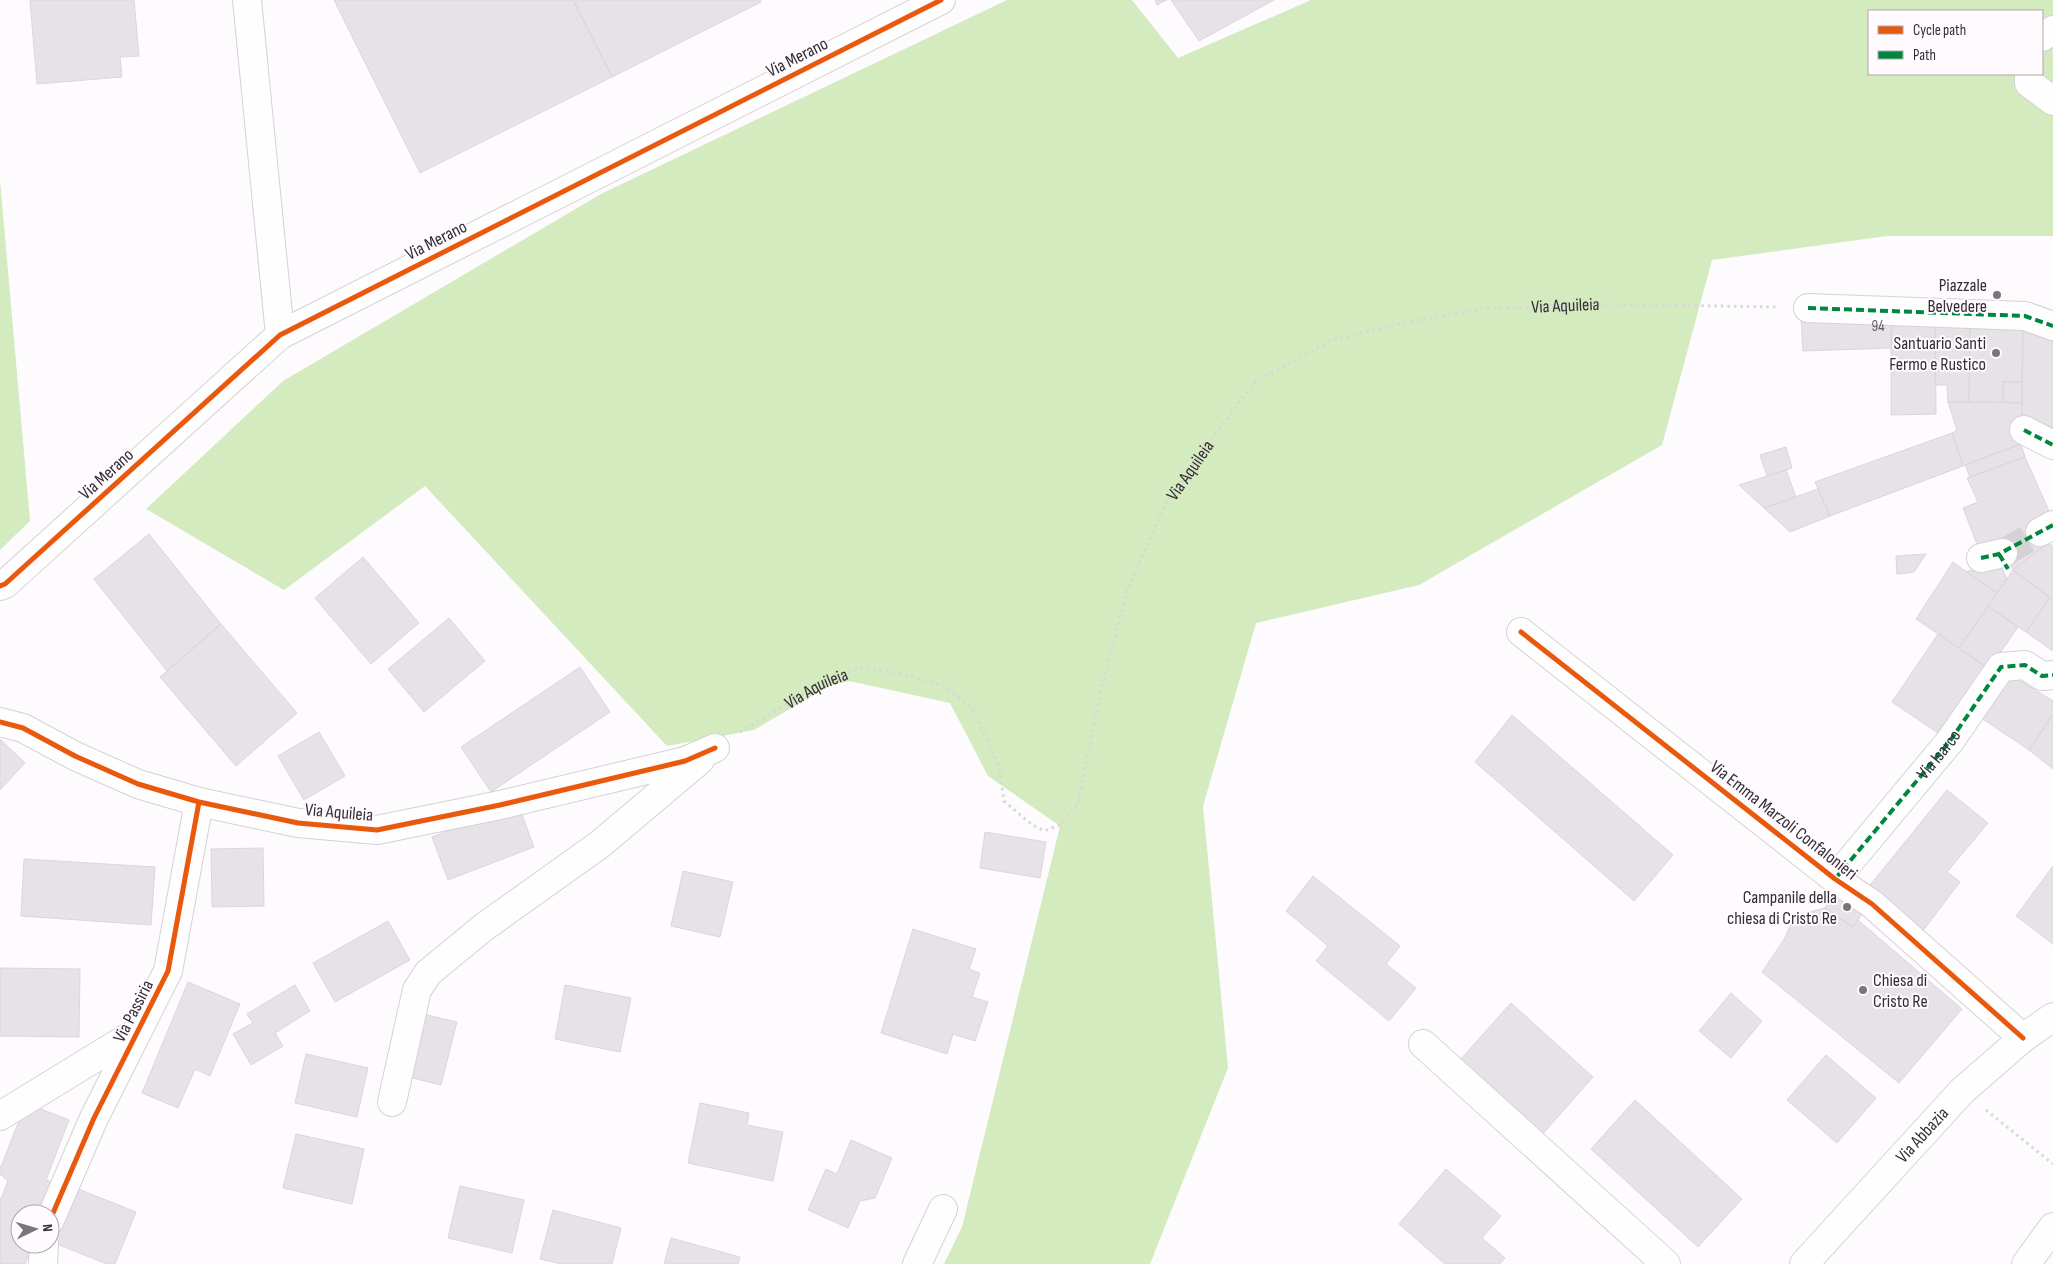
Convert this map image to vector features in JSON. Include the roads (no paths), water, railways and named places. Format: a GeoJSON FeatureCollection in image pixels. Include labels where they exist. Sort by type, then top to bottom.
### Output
{"type":"FeatureCollection","features":[{"type":"Feature","properties":{"kind":"street"},"geometry":{"type":"LineString","coordinates":[[247,0],[280,336]]}},
{"type":"Feature","properties":{"kind":"street","name":"Via Merano"},"geometry":{"type":"LineString","coordinates":[[0,586],[5,584],[280,336],[940,0]]}},
{"type":"Feature","properties":{"kind":"street"},"geometry":{"type":"LineString","coordinates":[[2029,75],[2029,83],[2053,101]]}},
{"type":"Feature","properties":{"kind":"street"},"geometry":{"type":"LineString","coordinates":[[1808,308],[2025,316],[2053,326]]}},
{"type":"Feature","properties":{"kind":"street"},"geometry":{"type":"LineString","coordinates":[[2024,430],[2053,445]]}},
{"type":"Feature","properties":{"kind":"street","name":"Via Emma Marzoli Confalonieri"},"geometry":{"type":"LineString","coordinates":[[1521,632],[1835,879],[1872,904],[2023,1038]]}},
{"type":"Feature","properties":{"kind":"street","name":"Via Isarco"},"geometry":{"type":"LineString","coordinates":[[1835,879],[1950,741],[2002,667],[2025,665],[2042,676],[2053,675]]}},
{"type":"Feature","properties":{"kind":"street","name":"Via Aquileia"},"geometry":{"type":"LineString","coordinates":[[0,722],[23,728],[75,756],[138,784],[199,802],[298,823],[377,830],[500,805],[685,761],[715,748],[599,845],[484,927],[428,973],[418,990],[392,1102]]}},
{"type":"Feature","properties":{"kind":"street","name":"Via Passiria"},"geometry":{"type":"LineString","coordinates":[[57,1204],[94,1118],[168,970],[199,802]]}},
{"type":"Feature","properties":{"kind":"street","name":"Via Abbazia"},"geometry":{"type":"LineString","coordinates":[[1804,1264],[1962,1091],[2023,1038],[2053,1017]]}},
{"type":"Feature","properties":{"kind":"street","name":"Via Passiria"},"geometry":{"type":"LineString","coordinates":[[0,1116],[137,1032]]}},
{"type":"Feature","properties":{"kind":"street"},"geometry":{"type":"LineString","coordinates":[[1423,1044],[1666,1264]]}},
{"type":"Feature","properties":{"kind":"street"},"geometry":{"type":"LineString","coordinates":[[917,1264],[943,1209]]}},
{"type":"Feature","properties":{"kind":"street"},"geometry":{"type":"LineString","coordinates":[[2026,1264],[2053,1227]]}},
{"type":"Feature","properties":{"kind":"tunnel"},"geometry":{"type":"LineString","coordinates":[[2003,553],[2040,532]]}},
{"type":"Feature","properties":{"kind":"place","name":"Piazzale Belvedere"},"geometry":{"type":"Point","coordinates":[1997,295]}},
{"type":"Feature","properties":{"kind":"place","name":"Santuario Santi Fermo e Rustico"},"geometry":{"type":"Point","coordinates":[1996,353]}},
{"type":"Feature","properties":{"kind":"place","name":"Campanile della chiesa di Cristo Re"},"geometry":{"type":"Point","coordinates":[1847,907]}},
{"type":"Feature","properties":{"kind":"place","name":"Chiesa di Cristo Re"},"geometry":{"type":"Point","coordinates":[1863,990]}}]}
